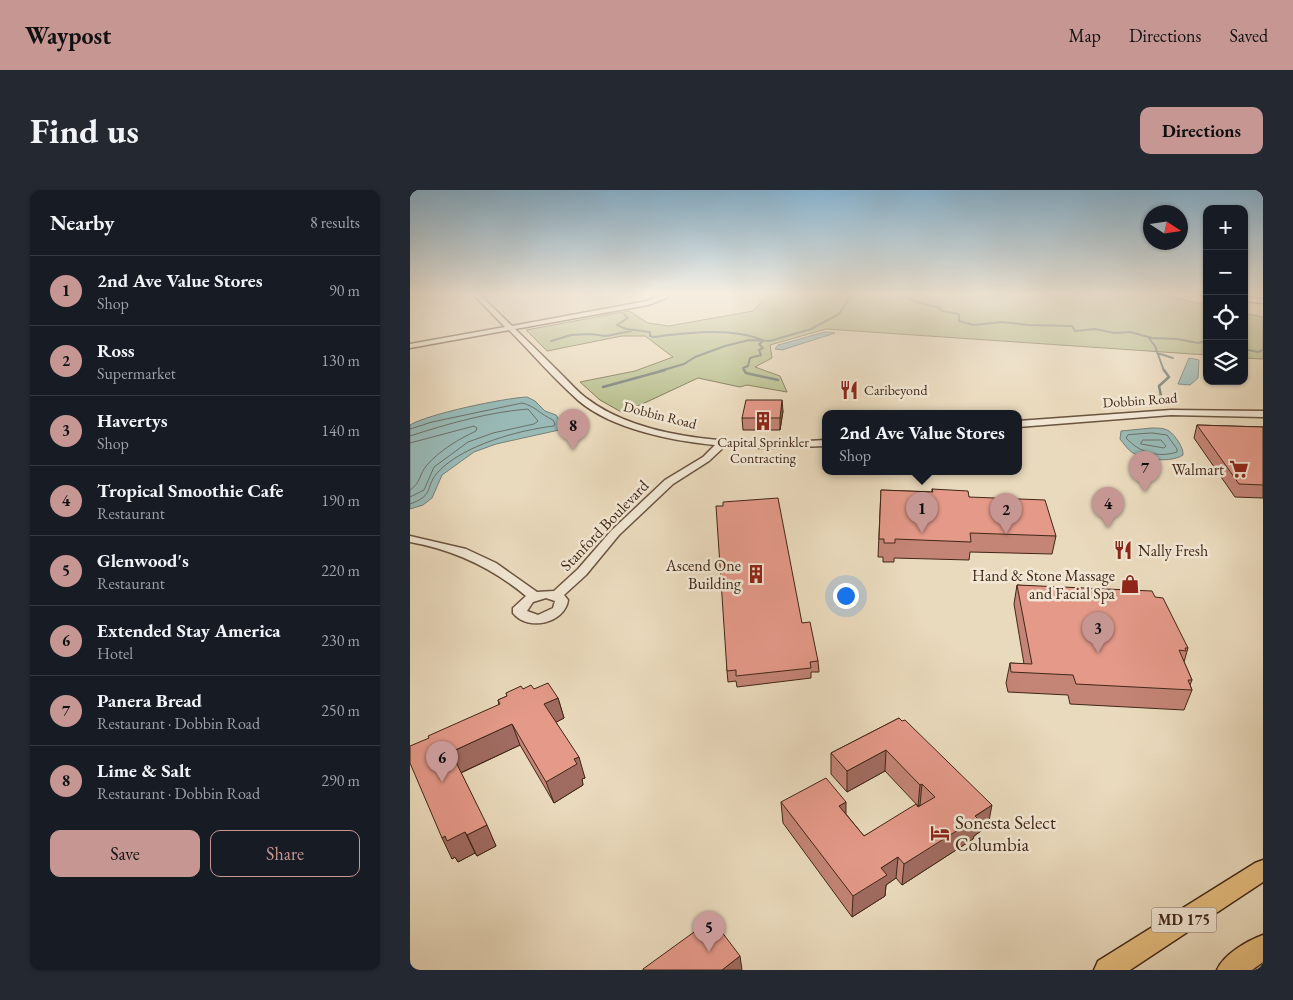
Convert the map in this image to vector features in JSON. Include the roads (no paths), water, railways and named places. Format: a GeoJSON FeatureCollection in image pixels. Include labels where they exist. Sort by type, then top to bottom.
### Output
{"type":"FeatureCollection","features":[{"type":"Feature","properties":{"kind":"main road","name":"MD 175"},"geometry":{"type":"LineString","coordinates":[[1106,970],[1263,870]]}},
{"type":"Feature","properties":{"kind":"main road"},"geometry":{"type":"LineString","coordinates":[[1230,970],[1263,948]]}},
{"type":"Feature","properties":{"kind":"street"},"geometry":{"type":"LineString","coordinates":[[410,346],[502,329]]}},
{"type":"Feature","properties":{"kind":"street","name":"Dobbin Road"},"geometry":{"type":"LineString","coordinates":[[511,329],[576,394],[593,407],[620,420],[656,431],[724,442],[782,445],[822,443]]}},
{"type":"Feature","properties":{"kind":"street","name":"Dobbin Road"},"geometry":{"type":"LineString","coordinates":[[1022,424],[1166,411],[1215,411],[1263,414]]}},
{"type":"Feature","properties":{"kind":"street","name":"Stanford Boulevard"},"geometry":{"type":"LineString","coordinates":[[557,595],[582,572],[615,533],[668,482],[706,459],[724,442]]}},
{"type":"Feature","properties":{"kind":"street"},"geometry":{"type":"LineString","coordinates":[[410,539],[454,548],[478,558],[512,578],[534,596]]}},
{"type":"Feature","properties":{"kind":"street"},"geometry":{"type":"LineString","coordinates":[[545,594],[557,595],[563,604],[557,612],[539,619],[523,617],[520,613],[520,608],[523,603],[534,596],[545,594]]}},
{"type":"Feature","properties":{"kind":"water"},"geometry":{"type":"Polygon","coordinates":[[[825,332],[835,333],[782,350],[775,349],[778,345],[825,332]]]}},
{"type":"Feature","properties":{"kind":"water"},"geometry":{"type":"Polygon","coordinates":[[[1189,358],[1199,360],[1198,378],[1190,385],[1178,384],[1189,358]]]}},
{"type":"Feature","properties":{"kind":"water"},"geometry":{"type":"Polygon","coordinates":[[[527,397],[535,401],[545,411],[556,415],[561,423],[568,428],[496,444],[474,452],[442,475],[432,498],[423,505],[410,509],[410,425],[433,416],[467,407],[527,397]]]}},
{"type":"Feature","properties":{"kind":"water"},"geometry":{"type":"Polygon","coordinates":[[[1152,428],[1167,430],[1171,433],[1181,445],[1183,455],[1165,460],[1144,457],[1131,452],[1120,439],[1121,431],[1152,428]]]}},
{"type":"Feature","properties":{"kind":"waterway"},"geometry":{"type":"LineString","coordinates":[[629,329],[650,332],[650,336],[653,337],[723,332],[737,333],[763,340]]}},
{"type":"Feature","properties":{"kind":"waterway"},"geometry":{"type":"LineString","coordinates":[[660,371],[684,364],[695,357],[725,346],[749,340],[770,341],[810,329]]}},
{"type":"Feature","properties":{"kind":"waterway"},"geometry":{"type":"LineString","coordinates":[[1074,329],[1075,331],[1091,329]]}},
{"type":"Feature","properties":{"kind":"waterway"},"geometry":{"type":"LineString","coordinates":[[1097,329],[1114,333],[1130,332],[1152,338],[1203,342]]}},
{"type":"Feature","properties":{"kind":"waterway"},"geometry":{"type":"LineString","coordinates":[[551,341],[571,335],[590,334],[606,336],[631,331]]}},
{"type":"Feature","properties":{"kind":"waterway"},"geometry":{"type":"LineString","coordinates":[[1148,337],[1158,353]]}},
{"type":"Feature","properties":{"kind":"waterway"},"geometry":{"type":"LineString","coordinates":[[745,371],[743,368],[748,366],[750,358],[761,355],[759,350],[763,348],[759,344],[762,342]]}},
{"type":"Feature","properties":{"kind":"waterway"},"geometry":{"type":"LineString","coordinates":[[1248,350],[1258,352],[1263,350]]}},
{"type":"Feature","properties":{"kind":"waterway"},"geometry":{"type":"LineString","coordinates":[[1158,353],[1173,358]]}},
{"type":"Feature","properties":{"kind":"waterway"},"geometry":{"type":"LineString","coordinates":[[1158,353],[1164,371]]}},
{"type":"Feature","properties":{"kind":"waterway"},"geometry":{"type":"LineString","coordinates":[[603,387],[665,370]]}},
{"type":"Feature","properties":{"kind":"waterway"},"geometry":{"type":"LineString","coordinates":[[744,370],[746,373],[778,380]]}},
{"type":"Feature","properties":{"kind":"waterway"},"geometry":{"type":"LineString","coordinates":[[1161,396],[1159,386],[1169,377],[1164,370]]}},
{"type":"Feature","properties":{"kind":"place","name":"Caribeyond"},"geometry":{"type":"Point","coordinates":[849,390]}},
{"type":"Feature","properties":{"kind":"place","name":"Capital Sprinkler Contracting"},"geometry":{"type":"Point","coordinates":[763,421]}},
{"type":"Feature","properties":{"kind":"place","name":"Lime & Salt"},"geometry":{"type":"Point","coordinates":[573,450]}},
{"type":"Feature","properties":{"kind":"place","name":"Walmart"},"geometry":{"type":"Point","coordinates":[1239,469]}},
{"type":"Feature","properties":{"kind":"place","name":"Panera Bread"},"geometry":{"type":"Point","coordinates":[1145,492]}},
{"type":"Feature","properties":{"kind":"place","name":"Tropical Smoothie Cafe"},"geometry":{"type":"Point","coordinates":[1108,528]}},
{"type":"Feature","properties":{"kind":"place","name":"2nd Ave Value Stores"},"geometry":{"type":"Point","coordinates":[922,533]}},
{"type":"Feature","properties":{"kind":"place","name":"Ross"},"geometry":{"type":"Point","coordinates":[1006,534]}},
{"type":"Feature","properties":{"kind":"place","name":"Nally Fresh"},"geometry":{"type":"Point","coordinates":[1123,550]}},
{"type":"Feature","properties":{"kind":"place","name":"Ascend One Building"},"geometry":{"type":"Point","coordinates":[756,574]}},
{"type":"Feature","properties":{"kind":"place","name":"Hand & Stone Massage and Facial Spa"},"geometry":{"type":"Point","coordinates":[1130,584]}},
{"type":"Feature","properties":{"kind":"place","name":"Havertys"},"geometry":{"type":"Point","coordinates":[1098,653]}},
{"type":"Feature","properties":{"kind":"place","name":"Extended Stay America"},"geometry":{"type":"Point","coordinates":[442,782]}},
{"type":"Feature","properties":{"kind":"place","name":"Sonesta Select Columbia"},"geometry":{"type":"Point","coordinates":[940,833]}},
{"type":"Feature","properties":{"kind":"place","name":"Glenwood's"},"geometry":{"type":"Point","coordinates":[709,952]}}]}
